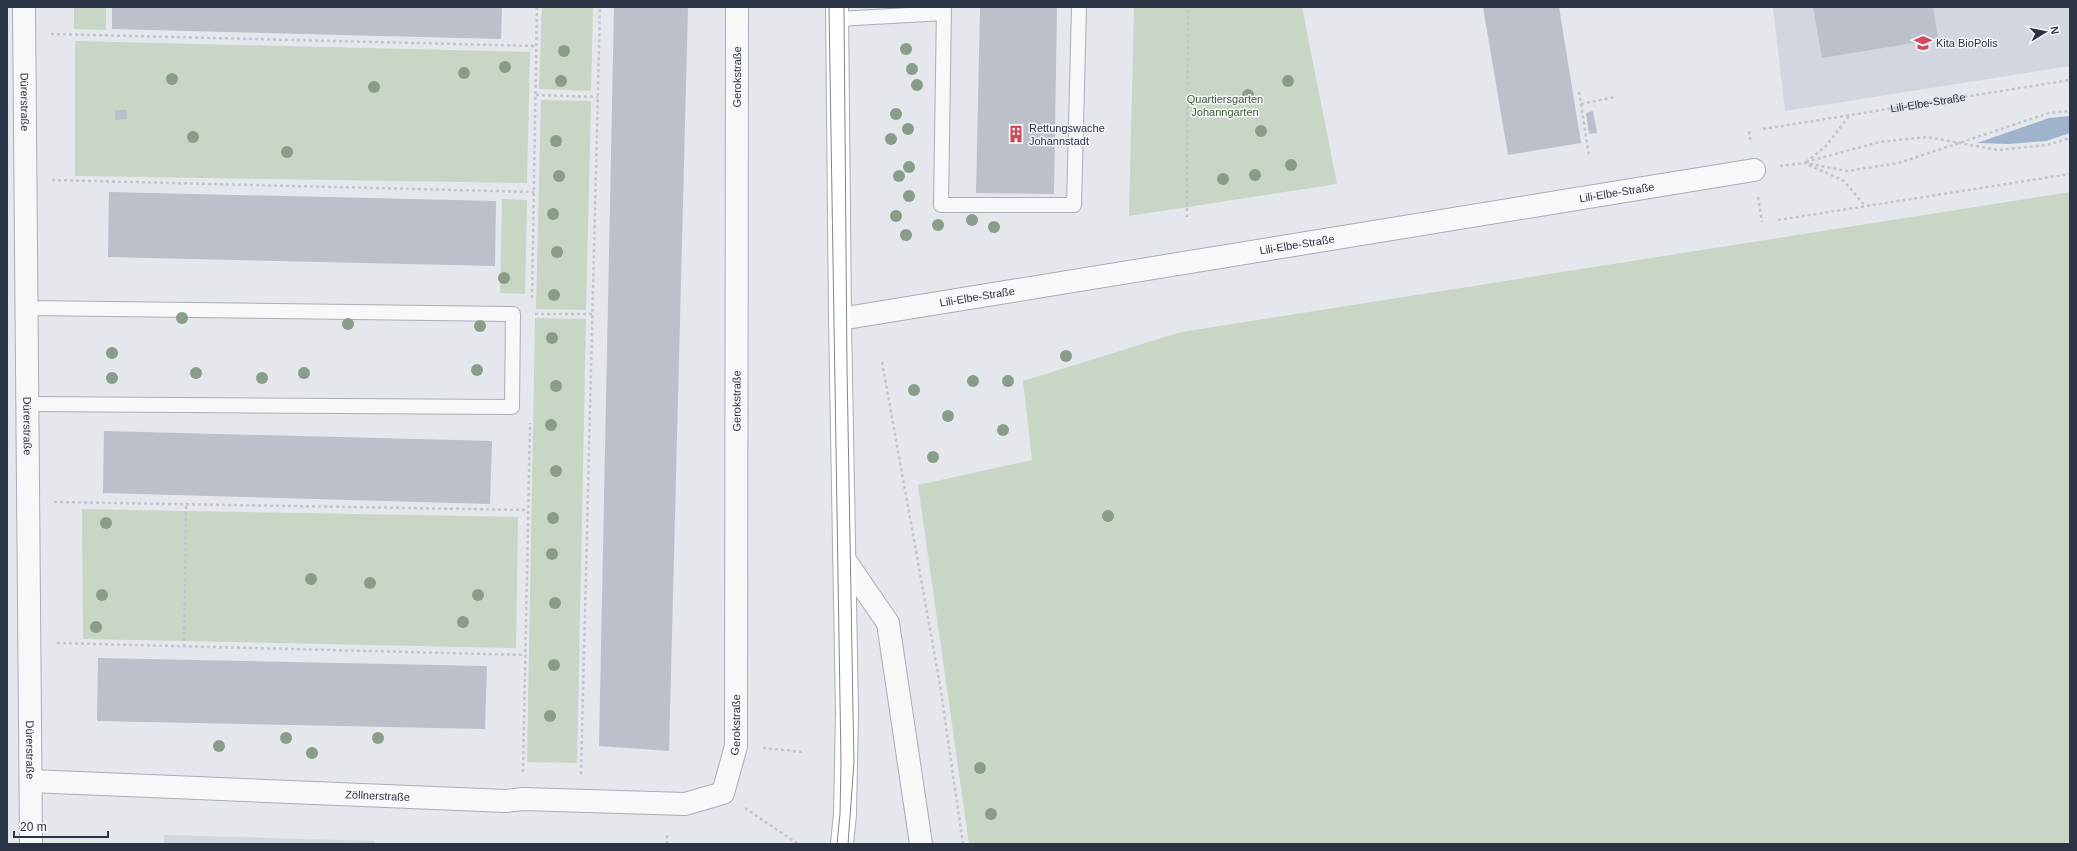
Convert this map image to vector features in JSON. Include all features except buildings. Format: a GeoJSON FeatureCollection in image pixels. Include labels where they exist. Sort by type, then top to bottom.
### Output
{"type":"FeatureCollection","features":[{"type":"Feature","properties":{"kind":"street","name":"Dürerstraße"},"geometry":{"type":"LineString","coordinates":[[24,7],[31,844]]}},
{"type":"Feature","properties":{"kind":"street","name":"Gerokstraße"},"geometry":{"type":"LineString","coordinates":[[723,793],[736,746],[737,7]]}},
{"type":"Feature","properties":{"kind":"street"},"geometry":{"type":"LineString","coordinates":[[838,13],[840,319],[847,763],[842,844]]}},
{"type":"Feature","properties":{"kind":"street","name":"Lili-Elbe-Straße"},"geometry":{"type":"LineString","coordinates":[[840,319],[1754,170]]}},
{"type":"Feature","properties":{"kind":"street"},"geometry":{"type":"LineString","coordinates":[[844,559],[888,623],[921,844]]}},
{"type":"Feature","properties":{"kind":"street","name":"Zöllnerstraße"},"geometry":{"type":"LineString","coordinates":[[31,781],[506,801],[523,799],[685,804],[723,793]]}},
{"type":"Feature","properties":{"kind":"lane"},"geometry":{"type":"LineString","coordinates":[[838,13],[944,10],[941,205],[1074,205],[1079,7]]}},
{"type":"Feature","properties":{"kind":"lane"},"geometry":{"type":"LineString","coordinates":[[27,308],[513,314],[512,407],[27,404]]}},
{"type":"Feature","properties":{"kind":"path"},"geometry":{"type":"LineString","coordinates":[[580,801],[600,7]]}},
{"type":"Feature","properties":{"kind":"path"},"geometry":{"type":"LineString","coordinates":[[1188,7],[1188,217]]}},
{"type":"Feature","properties":{"kind":"path"},"geometry":{"type":"LineString","coordinates":[[24,34],[537,46]]}},
{"type":"Feature","properties":{"kind":"path","name":"Lili-Elbe-Straße"},"geometry":{"type":"LineString","coordinates":[[1763,129],[2070,80]]}},
{"type":"Feature","properties":{"kind":"path"},"geometry":{"type":"LineString","coordinates":[[1579,92],[1590,155]]}},
{"type":"Feature","properties":{"kind":"path"},"geometry":{"type":"LineString","coordinates":[[536,95],[598,97]]}},
{"type":"Feature","properties":{"kind":"path"},"geometry":{"type":"LineString","coordinates":[[1581,104],[1615,97]]}},
{"type":"Feature","properties":{"kind":"path"},"geometry":{"type":"LineString","coordinates":[[1804,163],[1848,171],[1899,163],[2049,113],[2070,111]]}},
{"type":"Feature","properties":{"kind":"path"},"geometry":{"type":"LineString","coordinates":[[1804,163],[1825,146],[1850,115]]}},
{"type":"Feature","properties":{"kind":"path"},"geometry":{"type":"LineString","coordinates":[[1754,170],[1804,163],[1879,142],[1926,137],[1998,150],[2047,145],[2070,138]]}},
{"type":"Feature","properties":{"kind":"path"},"geometry":{"type":"LineString","coordinates":[[1804,163],[1844,181],[1865,206]]}},
{"type":"Feature","properties":{"kind":"path"},"geometry":{"type":"LineString","coordinates":[[1778,220],[2070,174]]}},
{"type":"Feature","properties":{"kind":"path"},"geometry":{"type":"LineString","coordinates":[[26,179],[534,192]]}},
{"type":"Feature","properties":{"kind":"path"},"geometry":{"type":"LineString","coordinates":[[545,314],[592,314]]}},
{"type":"Feature","properties":{"kind":"path"},"geometry":{"type":"LineString","coordinates":[[882,362],[940,685],[963,844]]}},
{"type":"Feature","properties":{"kind":"path"},"geometry":{"type":"LineString","coordinates":[[28,502],[528,510]]}},
{"type":"Feature","properties":{"kind":"path"},"geometry":{"type":"LineString","coordinates":[[184,647],[186,504]]}},
{"type":"Feature","properties":{"kind":"path"},"geometry":{"type":"LineString","coordinates":[[29,643],[525,655]]}},
{"type":"Feature","properties":{"kind":"path"},"geometry":{"type":"LineString","coordinates":[[736,746],[804,752]]}},
{"type":"Feature","properties":{"kind":"path"},"geometry":{"type":"LineString","coordinates":[[723,793],[798,844]]}},
{"type":"Feature","properties":{"kind":"shaded area","name":"Kita BioPolis"},"geometry":{"type":"Polygon","coordinates":[[[1773,7],[2070,7],[2070,66],[1785,111],[1773,7]]]}},
{"type":"Feature","properties":{"kind":"shaded area"},"geometry":{"type":"Polygon","coordinates":[[[164,835],[375,841],[375,844],[164,844],[164,835]]]}},
{"type":"Feature","properties":{"kind":"green space"},"geometry":{"type":"Polygon","coordinates":[[[74,7],[106,7],[106,30],[74,29],[74,7]]]}},
{"type":"Feature","properties":{"kind":"green space"},"geometry":{"type":"Polygon","coordinates":[[[542,7],[593,7],[591,91],[539,89],[542,7]]]}},
{"type":"Feature","properties":{"kind":"green space","name":"Quartiersgarten Johanngarten"},"geometry":{"type":"Polygon","coordinates":[[[1134,7],[1302,7],[1337,184],[1129,216],[1134,7]]]}},
{"type":"Feature","properties":{"kind":"green space"},"geometry":{"type":"Polygon","coordinates":[[[75,41],[530,52],[527,183],[75,176],[75,41]]]}},
{"type":"Feature","properties":{"kind":"green space"},"geometry":{"type":"Polygon","coordinates":[[[541,100],[591,101],[586,310],[536,309],[541,100]]]}},
{"type":"Feature","properties":{"kind":"green space"},"geometry":{"type":"Polygon","coordinates":[[[2070,192],[2070,844],[969,844],[918,485],[1032,460],[1023,381],[1181,332],[2070,192]]]}},
{"type":"Feature","properties":{"kind":"green space"},"geometry":{"type":"Polygon","coordinates":[[[502,199],[527,200],[525,294],[500,293],[502,199]]]}},
{"type":"Feature","properties":{"kind":"green space"},"geometry":{"type":"Polygon","coordinates":[[[535,318],[586,319],[577,763],[527,762],[535,318]]]}},
{"type":"Feature","properties":{"kind":"green space"},"geometry":{"type":"Polygon","coordinates":[[[82,509],[518,517],[516,648],[83,639],[82,509]]]}},
{"type":"Feature","properties":{"kind":"water"},"geometry":{"type":"Polygon","coordinates":[[[2070,116],[2070,133],[2046,141],[2008,144],[1977,143],[2049,118],[2070,116]]]}},
{"type":"Feature","properties":{"kind":"tram line"},"geometry":{"type":"LineString","coordinates":[[829,7],[841,763],[840,814],[837,844]]}},
{"type":"Feature","properties":{"kind":"tram line"},"geometry":{"type":"LineString","coordinates":[[844,7],[847,367],[854,762],[848,844]]}},
{"type":"Feature","properties":{"kind":"place","name":"Kita BioPolis"},"geometry":{"type":"Point","coordinates":[1923,43]}},
{"type":"Feature","properties":{"kind":"place","name":"Rettungswache Johannstadt"},"geometry":{"type":"Point","coordinates":[1016,134]}}]}
